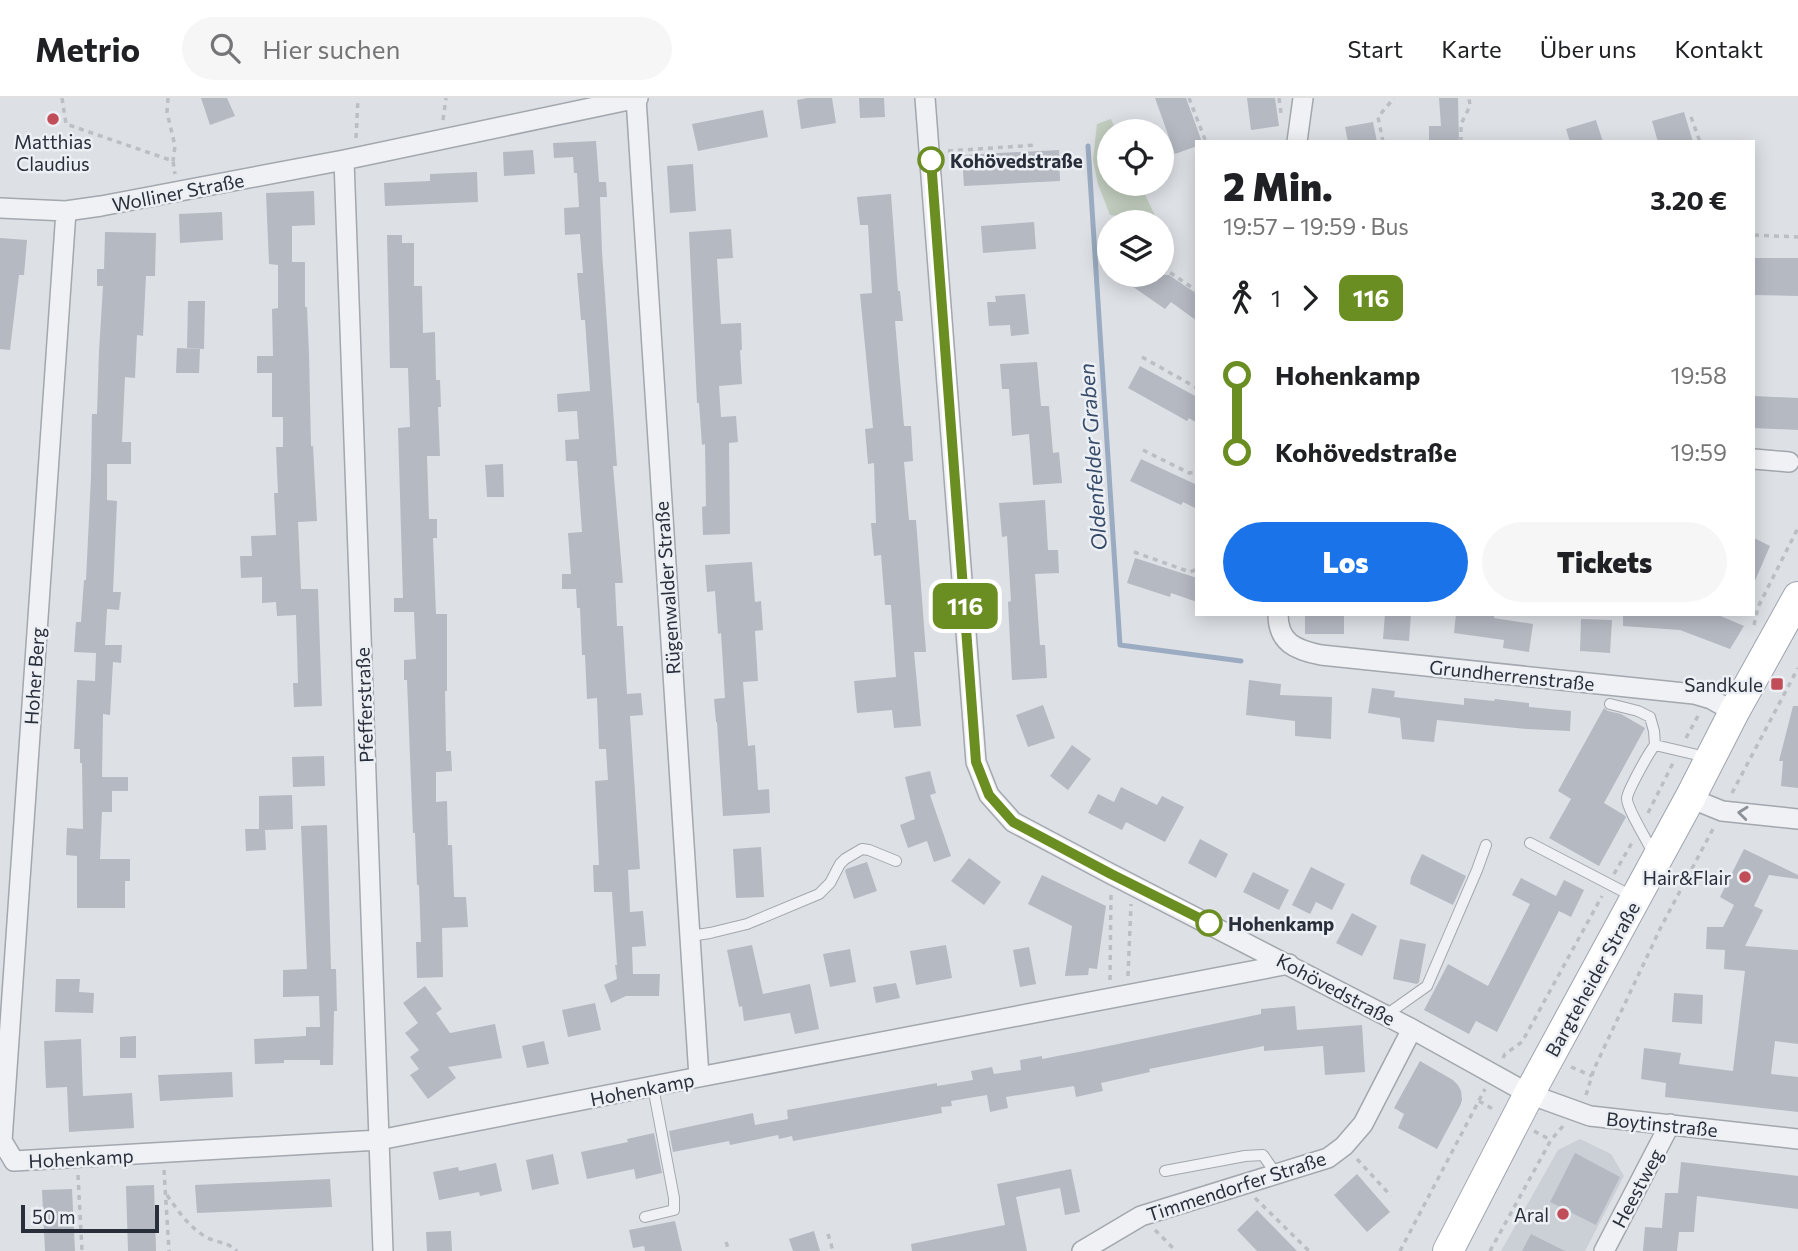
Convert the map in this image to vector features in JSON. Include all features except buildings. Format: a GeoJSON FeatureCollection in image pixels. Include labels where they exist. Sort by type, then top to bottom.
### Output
{"type":"FeatureCollection","features":[{"type":"Feature","properties":{"kind":"main road","name":"Bargteheider Straße"},"geometry":{"type":"LineString","coordinates":[[1448,1251],[1529,1094],[1798,597]]}},
{"type":"Feature","properties":{"kind":"street","name":"Wolliner Straße"},"geometry":{"type":"LineString","coordinates":[[0,208],[66,211],[101,206],[349,159],[637,98]]}},
{"type":"Feature","properties":{"kind":"street","name":"Rügenwalder Straße"},"geometry":{"type":"LineString","coordinates":[[637,98],[699,1077]]}},
{"type":"Feature","properties":{"kind":"street","name":"Kohövedstraße"},"geometry":{"type":"LineString","coordinates":[[925,98],[976,762],[989,795],[1013,822],[1386,1015],[1529,1094]]}},
{"type":"Feature","properties":{"kind":"street"},"geometry":{"type":"LineString","coordinates":[[1297,140],[1303,98]]}},
{"type":"Feature","properties":{"kind":"street","name":"Pfefferstraße"},"geometry":{"type":"LineString","coordinates":[[349,159],[383,1251]]}},
{"type":"Feature","properties":{"kind":"street","name":"Hoher Berg"},"geometry":{"type":"LineString","coordinates":[[2,1141],[66,211]]}},
{"type":"Feature","properties":{"kind":"street"},"geometry":{"type":"LineString","coordinates":[[1755,459],[1789,462]]}},
{"type":"Feature","properties":{"kind":"street","name":"Grundherrenstraße"},"geometry":{"type":"LineString","coordinates":[[1278,616],[1281,633],[1288,643],[1303,651],[1321,655],[1704,696],[1734,712]]}},
{"type":"Feature","properties":{"kind":"street"},"geometry":{"type":"LineString","coordinates":[[1690,798],[1722,811],[1798,819]]}},
{"type":"Feature","properties":{"kind":"street","name":"Hohenkamp"},"geometry":{"type":"LineString","coordinates":[[2,1141],[14,1161],[379,1140],[1289,964]]}},
{"type":"Feature","properties":{"kind":"street","name":"Timmendorfer Straße"},"geometry":{"type":"LineString","coordinates":[[1082,1251],[1141,1216],[1328,1158],[1345,1146],[1363,1124],[1412,1029]]}},
{"type":"Feature","properties":{"kind":"street","name":"Boytinstraße"},"geometry":{"type":"LineString","coordinates":[[1529,1094],[1590,1116],[1798,1139]]}},
{"type":"Feature","properties":{"kind":"street","name":"Heestweg"},"geometry":{"type":"LineString","coordinates":[[1604,1251],[1670,1125]]}},
{"type":"Feature","properties":{"kind":"lane"},"geometry":{"type":"LineString","coordinates":[[1638,710],[1640,688]]}},
{"type":"Feature","properties":{"kind":"lane"},"geometry":{"type":"LineString","coordinates":[[1610,704],[1638,710],[1650,717],[1655,745],[1627,797],[1629,807],[1656,859]]}},
{"type":"Feature","properties":{"kind":"lane"},"geometry":{"type":"LineString","coordinates":[[1655,745],[1711,758]]}},
{"type":"Feature","properties":{"kind":"lane"},"geometry":{"type":"LineString","coordinates":[[1530,843],[1636,898]]}},
{"type":"Feature","properties":{"kind":"lane"},"geometry":{"type":"LineString","coordinates":[[1386,1015],[1427,986],[1486,845]]}},
{"type":"Feature","properties":{"kind":"lane"},"geometry":{"type":"LineString","coordinates":[[690,936],[747,924],[819,894],[830,883],[840,864],[862,849],[896,861]]}},
{"type":"Feature","properties":{"kind":"lane"},"geometry":{"type":"LineString","coordinates":[[645,1217],[674,1210],[653,1087]]}},
{"type":"Feature","properties":{"kind":"lane"},"geometry":{"type":"LineString","coordinates":[[1164,1171],[1263,1155],[1276,1174]]}},
{"type":"Feature","properties":{"kind":"path"},"geometry":{"type":"LineString","coordinates":[[62,98],[66,124],[173,162]]}},
{"type":"Feature","properties":{"kind":"path"},"geometry":{"type":"LineString","coordinates":[[168,98],[167,112],[175,146],[173,162],[178,192]]}},
{"type":"Feature","properties":{"kind":"path"},"geometry":{"type":"LineString","coordinates":[[349,159],[358,98]]}},
{"type":"Feature","properties":{"kind":"path"},"geometry":{"type":"LineString","coordinates":[[1189,98],[1205,140]]}},
{"type":"Feature","properties":{"kind":"path"},"geometry":{"type":"LineString","coordinates":[[1383,140],[1378,117],[1394,98]]}},
{"type":"Feature","properties":{"kind":"path"},"geometry":{"type":"LineString","coordinates":[[1461,140],[1461,124],[1470,106],[1469,98]]}},
{"type":"Feature","properties":{"kind":"path"},"geometry":{"type":"LineString","coordinates":[[1691,117],[1699,140]]}},
{"type":"Feature","properties":{"kind":"path"},"geometry":{"type":"LineString","coordinates":[[930,152],[1037,145]]}},
{"type":"Feature","properties":{"kind":"path"},"geometry":{"type":"LineString","coordinates":[[1755,235],[1798,237]]}},
{"type":"Feature","properties":{"kind":"path"},"geometry":{"type":"LineString","coordinates":[[1174,275],[1195,290]]}},
{"type":"Feature","properties":{"kind":"path"},"geometry":{"type":"LineString","coordinates":[[1142,357],[1195,387]]}},
{"type":"Feature","properties":{"kind":"path"},"geometry":{"type":"LineString","coordinates":[[1143,450],[1189,472],[1195,471]]}},
{"type":"Feature","properties":{"kind":"path"},"geometry":{"type":"LineString","coordinates":[[1134,552],[1190,572],[1195,570]]}},
{"type":"Feature","properties":{"kind":"path"},"geometry":{"type":"LineString","coordinates":[[1490,1251],[1551,1140],[1576,1111],[1587,1091],[1594,1069],[1661,928],[1798,668]]}},
{"type":"Feature","properties":{"kind":"path"},"geometry":{"type":"LineString","coordinates":[[1111,874],[1119,998]]}},
{"type":"Feature","properties":{"kind":"path"},"geometry":{"type":"LineString","coordinates":[[1119,998],[1132,884]]}},
{"type":"Feature","properties":{"kind":"path"},"geometry":{"type":"LineString","coordinates":[[1345,1146],[1391,1196]]}},
{"type":"Feature","properties":{"kind":"path"},"geometry":{"type":"LineString","coordinates":[[163,1154],[169,1251]]}},
{"type":"Feature","properties":{"kind":"path"},"geometry":{"type":"LineString","coordinates":[[77,1158],[82,1251]]}},
{"type":"Feature","properties":{"kind":"path"},"geometry":{"type":"LineString","coordinates":[[1241,1184],[1308,1251]]}},
{"type":"Feature","properties":{"kind":"path"},"geometry":{"type":"LineString","coordinates":[[166,1194],[184,1220],[207,1238],[231,1245],[237,1251]]}},
{"type":"Feature","properties":{"kind":"path"},"geometry":{"type":"LineString","coordinates":[[1141,1216],[1176,1251]]}},
{"type":"Feature","properties":{"kind":"path"},"geometry":{"type":"LineString","coordinates":[[828,1234],[833,1251]]}},
{"type":"Feature","properties":{"kind":"path"},"geometry":{"type":"LineString","coordinates":[[726,1242],[729,1251]]}},
{"type":"Feature","properties":{"kind":"shaded area","name":"Aral"},"geometry":{"type":"Polygon","coordinates":[[[1580,1139],[1611,1154],[1624,1176],[1585,1251],[1501,1251],[1558,1150],[1580,1139]]]}},
{"type":"Feature","properties":{"kind":"green space"},"geometry":{"type":"Polygon","coordinates":[[[1097,124],[1097,179],[1093,160],[1097,124]]]}},
{"type":"Feature","properties":{"kind":"green space"},"geometry":{"type":"Polygon","coordinates":[[[1103,196],[1146,196],[1152,210],[1108,210],[1103,196]]]}},
{"type":"Feature","properties":{"kind":"waterway","name":"Oldenfelder Graben"},"geometry":{"type":"LineString","coordinates":[[1088,146],[1120,645],[1241,661]]}},
{"type":"Feature","properties":{"kind":"bus line","name":"116"},"geometry":{"type":"LineString","coordinates":[[931,160],[976,762],[989,795],[1013,822],[1209,923]]}},
{"type":"Feature","properties":{"kind":"place","name":"Matthias Claudius"},"geometry":{"type":"Point","coordinates":[53,119]}},
{"type":"Feature","properties":{"kind":"place","name":"Kohövedstraße"},"geometry":{"type":"Point","coordinates":[931,160]}},
{"type":"Feature","properties":{"kind":"place","name":"Sandkule"},"geometry":{"type":"Point","coordinates":[1777,684]}},
{"type":"Feature","properties":{"kind":"place","name":"Hair&Flair"},"geometry":{"type":"Point","coordinates":[1745,877]}},
{"type":"Feature","properties":{"kind":"place","name":"Hohenkamp"},"geometry":{"type":"Point","coordinates":[1209,923]}},
{"type":"Feature","properties":{"kind":"place","name":"Aral"},"geometry":{"type":"Point","coordinates":[1563,1214]}}]}
